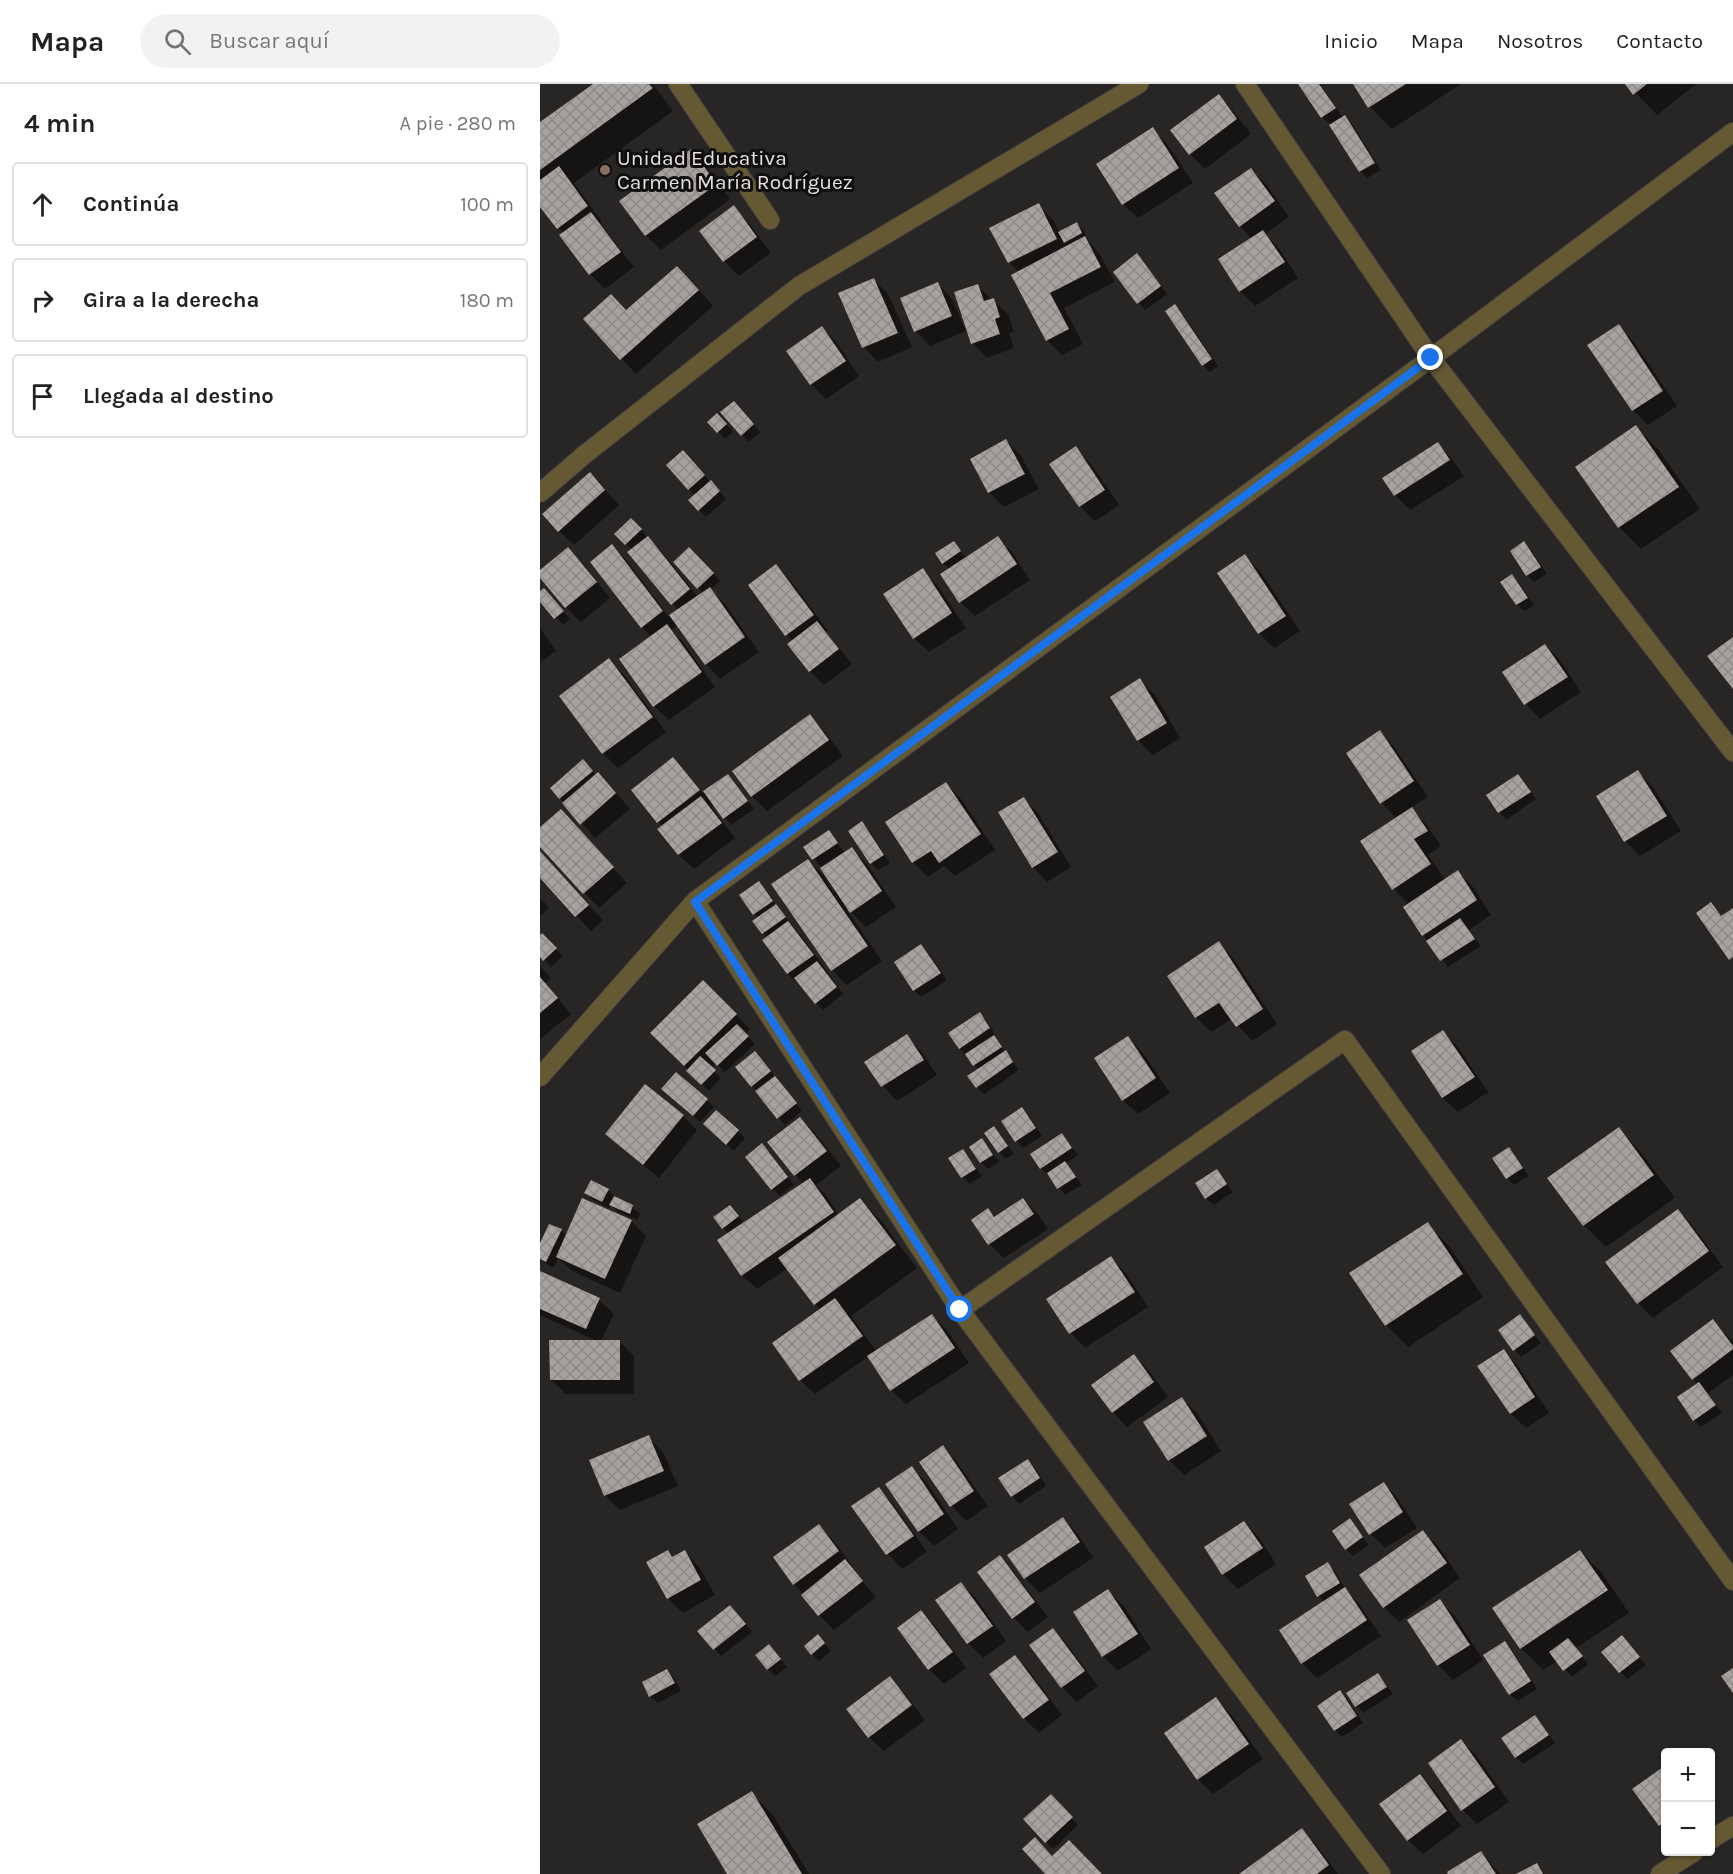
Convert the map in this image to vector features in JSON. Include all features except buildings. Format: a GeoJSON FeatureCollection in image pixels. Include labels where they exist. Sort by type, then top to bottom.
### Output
{"type":"FeatureCollection","features":[{"type":"Feature","properties":{"kind":"street"},"geometry":{"type":"LineString","coordinates":[[678,84],[770,220]]}},
{"type":"Feature","properties":{"kind":"street"},"geometry":{"type":"LineString","coordinates":[[540,493],[584,455],[799,286],[1139,84]]}},
{"type":"Feature","properties":{"kind":"street"},"geometry":{"type":"LineString","coordinates":[[1245,84],[1431,358],[1733,752]]}},
{"type":"Feature","properties":{"kind":"street"},"geometry":{"type":"LineString","coordinates":[[540,1077],[695,902],[1733,132]]}},
{"type":"Feature","properties":{"kind":"street"},"geometry":{"type":"LineString","coordinates":[[695,902],[960,1310],[1381,1874]]}},
{"type":"Feature","properties":{"kind":"street"},"geometry":{"type":"LineString","coordinates":[[960,1310],[1345,1040],[1733,1581]]}},
{"type":"Feature","properties":{"kind":"street"},"geometry":{"type":"LineString","coordinates":[[1715,1837],[1733,1826]]}},
{"type":"Feature","properties":{"kind":"street"},"geometry":{"type":"LineString","coordinates":[[1660,1874],[1687,1856]]}},
{"type":"Feature","properties":{"kind":"place","name":"Unidad Educativa Carmen María Rodríguez"},"geometry":{"type":"Point","coordinates":[605,170]}},
{"type":"Feature","properties":{"kind":"route"},"geometry":{"type":"LineString","coordinates":[[960,1310],[695,902],[1431,358]]}}]}
